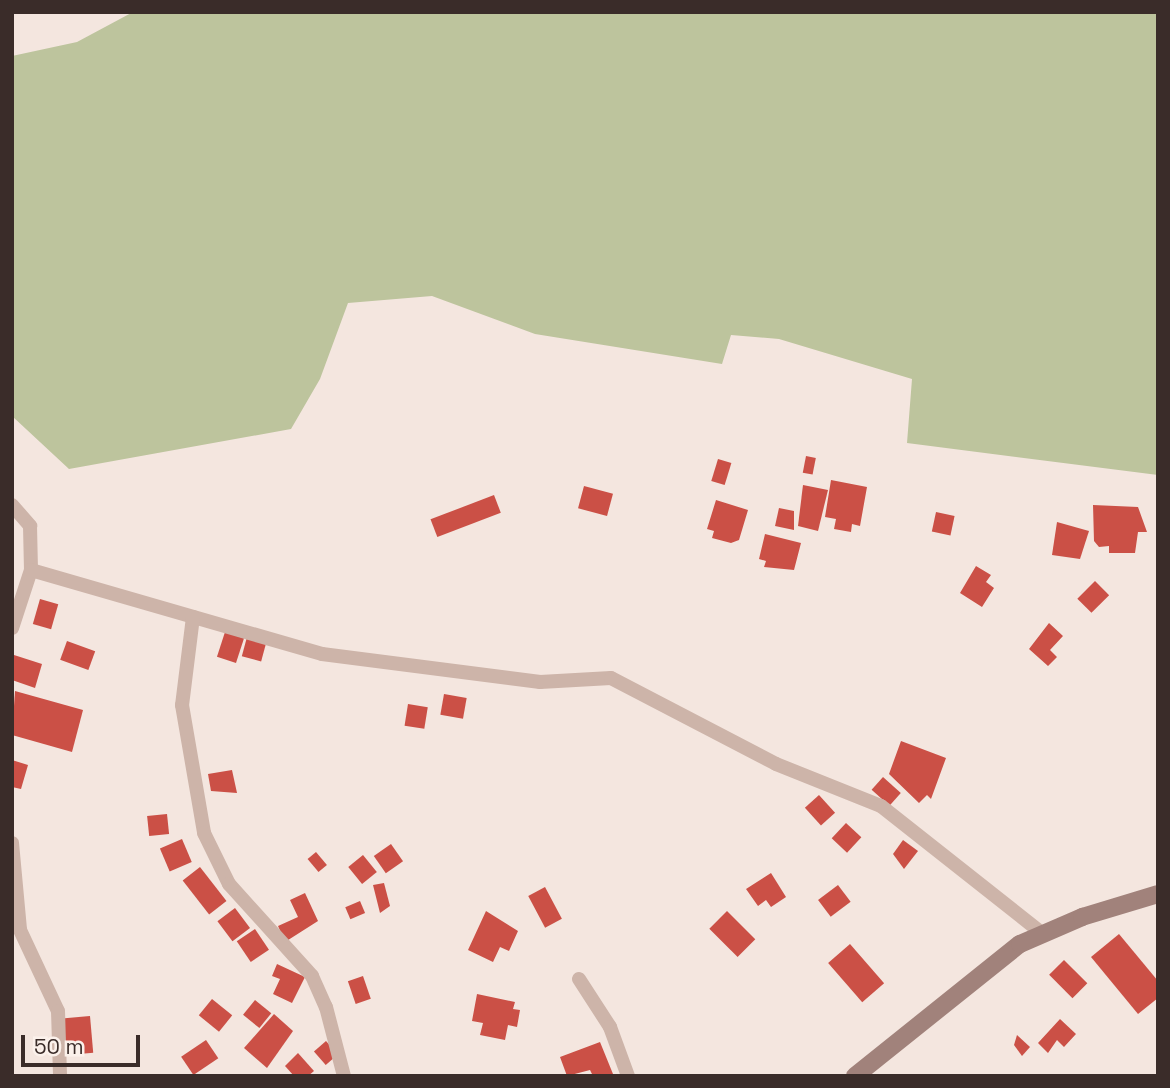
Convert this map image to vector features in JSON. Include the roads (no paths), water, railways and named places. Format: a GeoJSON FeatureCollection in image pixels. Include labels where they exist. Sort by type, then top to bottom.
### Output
{"type":"FeatureCollection","features":[{"type":"Feature","properties":{"kind":"street"},"geometry":{"type":"LineString","coordinates":[[12,505],[30,526],[31,570],[12,628]]}},
{"type":"Feature","properties":{"kind":"street"},"geometry":{"type":"LineString","coordinates":[[31,570],[321,654],[540,682],[611,677],[776,764],[881,806],[1043,934]]}},
{"type":"Feature","properties":{"kind":"street"},"geometry":{"type":"LineString","coordinates":[[193,617],[182,705],[204,833],[229,884],[312,976],[326,1007],[344,1076]]}},
{"type":"Feature","properties":{"kind":"street"},"geometry":{"type":"LineString","coordinates":[[12,843],[20,930],[58,1011],[60,1076]]}},
{"type":"Feature","properties":{"kind":"street"},"geometry":{"type":"LineString","coordinates":[[855,1076],[1020,944],[1158,894]]}},
{"type":"Feature","properties":{"kind":"street"},"geometry":{"type":"LineString","coordinates":[[579,979],[610,1027],[628,1076]]}}]}
